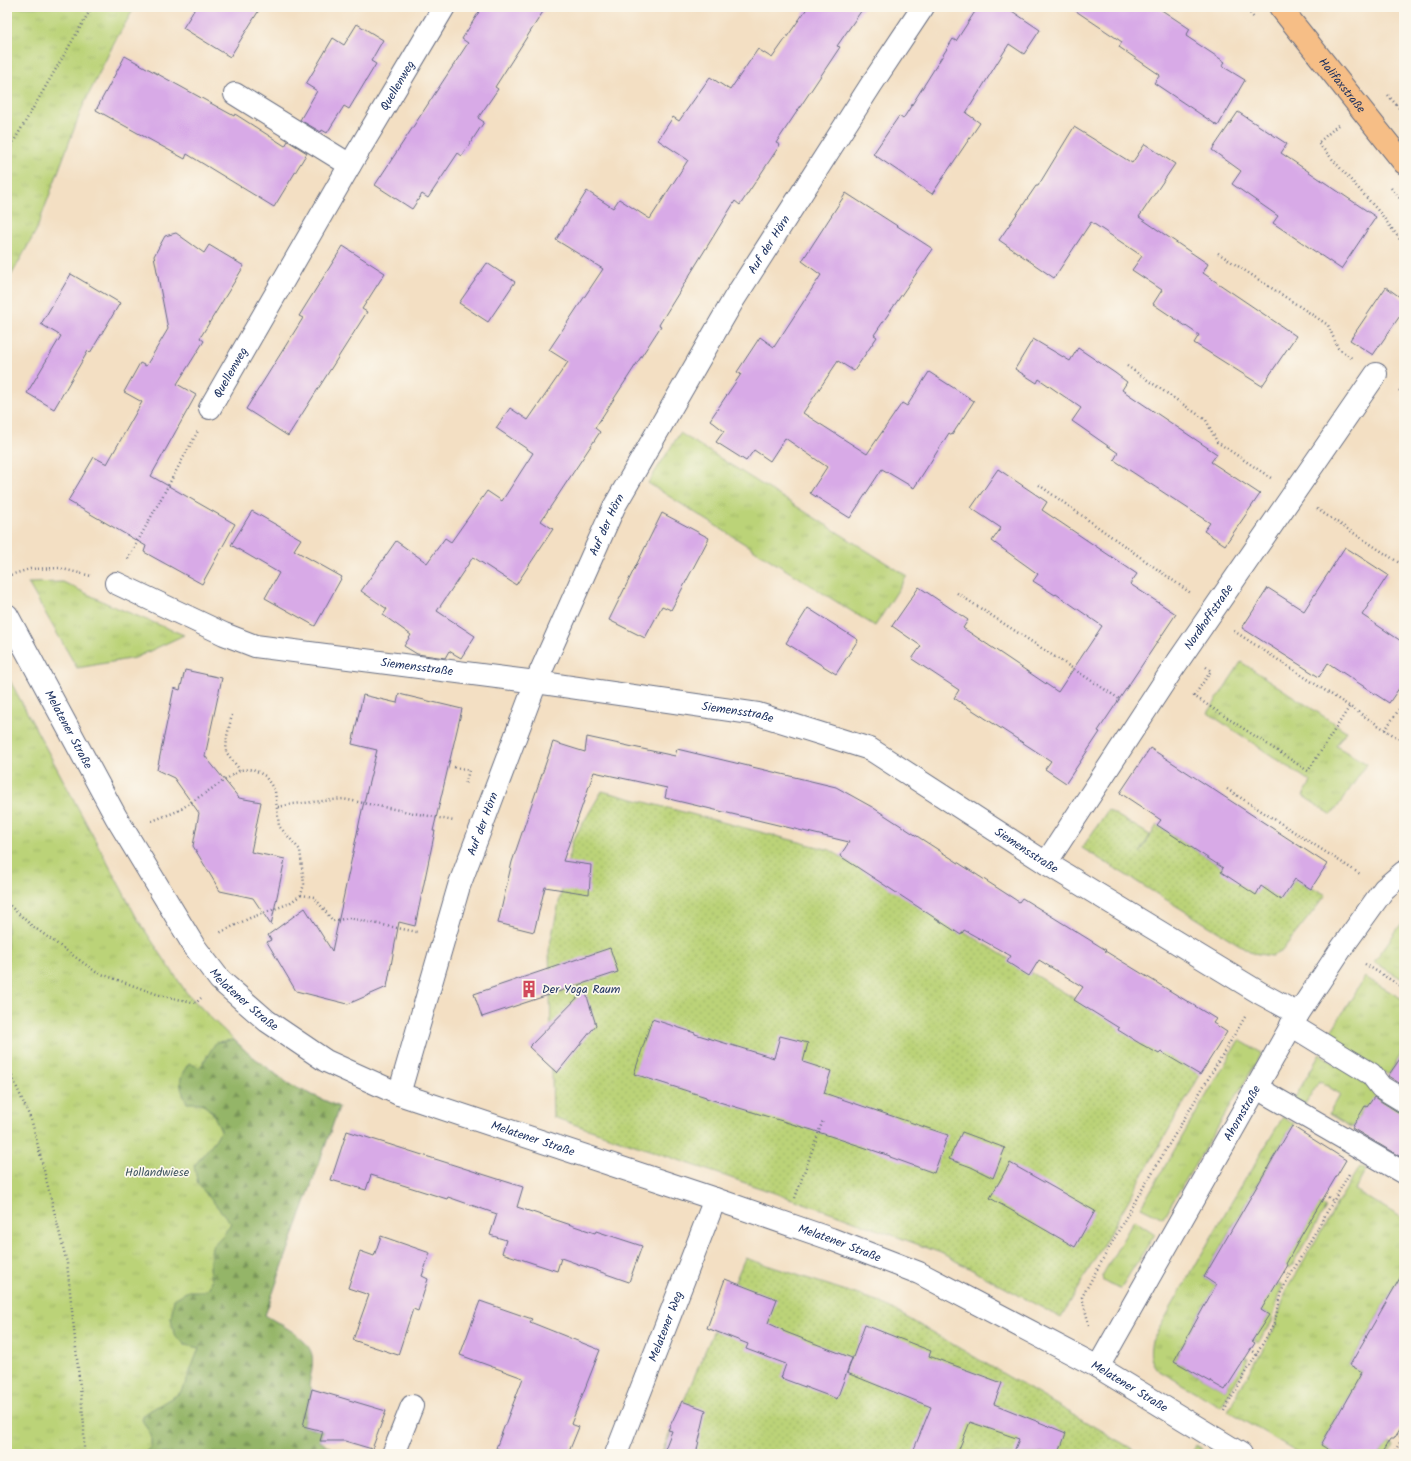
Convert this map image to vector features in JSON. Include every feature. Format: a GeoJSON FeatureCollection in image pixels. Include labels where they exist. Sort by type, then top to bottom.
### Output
{"type":"FeatureCollection","features":[{"type":"Feature","properties":{"kind":"main road","name":"Halifaxstraße"},"geometry":{"type":"LineString","coordinates":[[1280,7],[1404,163]]}},
{"type":"Feature","properties":{"kind":"street","name":"Quellenweg"},"geometry":{"type":"LineString","coordinates":[[210,408],[350,165],[444,7]]}},
{"type":"Feature","properties":{"kind":"street","name":"Auf der Hörn"},"geometry":{"type":"LineString","coordinates":[[399,1094],[433,937],[458,886],[536,682],[614,507],[734,299],[871,84],[923,7]]}},
{"type":"Feature","properties":{"kind":"street"},"geometry":{"type":"LineString","coordinates":[[235,94],[350,165]]}},
{"type":"Feature","properties":{"kind":"street","name":"Nordhoffstraße"},"geometry":{"type":"LineString","coordinates":[[1046,862],[1143,714],[1376,374]]}},
{"type":"Feature","properties":{"kind":"street","name":"Siemensstraße"},"geometry":{"type":"LineString","coordinates":[[116,583],[224,634],[256,646],[536,682],[758,714],[870,749],[1046,862],[1260,993],[1371,1074],[1381,1086],[1404,1101]]}},
{"type":"Feature","properties":{"kind":"street","name":"Melatener Straße"},"geometry":{"type":"LineString","coordinates":[[7,614],[125,832],[194,946],[220,980],[267,1021],[326,1061],[399,1094],[786,1223],[919,1273],[1098,1367],[1241,1454]]}},
{"type":"Feature","properties":{"kind":"street","name":"Ahornstraße"},"geometry":{"type":"LineString","coordinates":[[1098,1367],[1295,1019],[1341,949],[1384,889],[1404,872]]}},
{"type":"Feature","properties":{"kind":"street"},"geometry":{"type":"LineString","coordinates":[[1257,1088],[1404,1173]]}},
{"type":"Feature","properties":{"kind":"street","name":"Melatener Weg"},"geometry":{"type":"LineString","coordinates":[[616,1454],[715,1199]]}},
{"type":"Feature","properties":{"kind":"street"},"geometry":{"type":"LineString","coordinates":[[393,1454],[412,1406]]}},
{"type":"Feature","properties":{"kind":"path"},"geometry":{"type":"LineString","coordinates":[[7,153],[92,7]]}},
{"type":"Feature","properties":{"kind":"path"},"geometry":{"type":"LineString","coordinates":[[1339,124],[1318,143],[1381,214],[1404,245]]}},
{"type":"Feature","properties":{"kind":"path"},"geometry":{"type":"LineString","coordinates":[[1218,253],[1328,325],[1338,348],[1357,361]]}},
{"type":"Feature","properties":{"kind":"path"},"geometry":{"type":"LineString","coordinates":[[1127,366],[1206,420],[1217,442],[1404,566]]}},
{"type":"Feature","properties":{"kind":"path","name":"Quellenweg"},"geometry":{"type":"LineString","coordinates":[[116,583],[210,408]]}},
{"type":"Feature","properties":{"kind":"path"},"geometry":{"type":"LineString","coordinates":[[1038,485],[1212,612],[1404,742]]}},
{"type":"Feature","properties":{"kind":"path"},"geometry":{"type":"LineString","coordinates":[[7,576],[30,569],[59,568],[116,583]]}},
{"type":"Feature","properties":{"kind":"path"},"geometry":{"type":"LineString","coordinates":[[957,594],[1143,714]]}},
{"type":"Feature","properties":{"kind":"path"},"geometry":{"type":"LineString","coordinates":[[1211,671],[1194,696],[1308,770],[1350,706]]}},
{"type":"Feature","properties":{"kind":"path"},"geometry":{"type":"LineString","coordinates":[[1385,730],[1404,702]]}},
{"type":"Feature","properties":{"kind":"path"},"geometry":{"type":"LineString","coordinates":[[232,715],[227,736],[226,752],[240,770]]}},
{"type":"Feature","properties":{"kind":"path"},"geometry":{"type":"LineString","coordinates":[[454,766],[469,770],[464,792]]}},
{"type":"Feature","properties":{"kind":"path"},"geometry":{"type":"LineString","coordinates":[[125,832],[178,811],[240,770],[253,769],[265,776],[275,791],[279,826],[300,850],[304,884],[301,895],[288,904],[250,918],[194,946]]}},
{"type":"Feature","properties":{"kind":"path"},"geometry":{"type":"LineString","coordinates":[[1227,789],[1384,889]]}},
{"type":"Feature","properties":{"kind":"path"},"geometry":{"type":"LineString","coordinates":[[278,807],[343,799],[457,822]]}},
{"type":"Feature","properties":{"kind":"path"},"geometry":{"type":"LineString","coordinates":[[301,895],[314,897],[333,921],[349,918],[433,937]]}},
{"type":"Feature","properties":{"kind":"path"},"geometry":{"type":"LineString","coordinates":[[7,903],[31,925],[96,972],[159,995],[196,1003],[220,980]]}},
{"type":"Feature","properties":{"kind":"path"},"geometry":{"type":"LineString","coordinates":[[1341,949],[1404,988]]}},
{"type":"Feature","properties":{"kind":"path"},"geometry":{"type":"LineString","coordinates":[[1098,1367],[1082,1297],[1131,1208],[1260,993]]}},
{"type":"Feature","properties":{"kind":"path"},"geometry":{"type":"LineString","coordinates":[[7,1056],[8,1066],[32,1122],[67,1263],[84,1425],[84,1454]]}},
{"type":"Feature","properties":{"kind":"path"},"geometry":{"type":"LineString","coordinates":[[786,1223],[823,1120]]}},
{"type":"Feature","properties":{"kind":"path"},"geometry":{"type":"LineString","coordinates":[[1210,1436],[1274,1324],[1283,1288],[1333,1201],[1365,1150]]}},
{"type":"Feature","properties":{"kind":"path"},"geometry":{"type":"LineString","coordinates":[[1328,1198],[1333,1201]]}},
{"type":"Feature","properties":{"kind":"path"},"geometry":{"type":"LineString","coordinates":[[1284,1272],[1290,1276]]}},
{"type":"Feature","properties":{"kind":"path"},"geometry":{"type":"LineString","coordinates":[[1250,1349],[1257,1354]]}},
{"type":"Feature","properties":{"kind":"path"},"geometry":{"type":"LineString","coordinates":[[1394,1454],[1403,1437],[1396,1434]]}},
{"type":"Feature","properties":{"kind":"path"},"geometry":{"type":"LineString","coordinates":[[980,1454],[985,1449]]}},
{"type":"Feature","properties":{"kind":"green space"},"geometry":{"type":"Polygon","coordinates":[[[7,7],[135,7],[115,41],[82,108],[36,231],[7,283],[7,7]]]}},
{"type":"Feature","properties":{"kind":"green space"},"geometry":{"type":"Polygon","coordinates":[[[680,433],[907,576],[875,626],[648,483],[680,433]]]}},
{"type":"Feature","properties":{"kind":"green space"},"geometry":{"type":"Polygon","coordinates":[[[63,582],[110,605],[184,635],[135,658],[77,668],[28,583],[63,582]]]}},
{"type":"Feature","properties":{"kind":"green space"},"geometry":{"type":"Polygon","coordinates":[[[1241,662],[1346,731],[1336,746],[1367,764],[1332,815],[1303,796],[1311,782],[1208,713],[1241,662]]]}},
{"type":"Feature","properties":{"kind":"green space","name":"Hollandwiese"},"geometry":{"type":"Polygon","coordinates":[[[7,675],[138,920],[186,992],[248,1053],[290,1085],[339,1107],[265,1315],[225,1454],[7,1454],[7,675]]]}},
{"type":"Feature","properties":{"kind":"green space"},"geometry":{"type":"Polygon","coordinates":[[[602,791],[830,850],[1200,1075],[1061,1318],[941,1253],[833,1213],[553,1117],[549,949],[572,842],[602,791]]]}},
{"type":"Feature","properties":{"kind":"green space"},"geometry":{"type":"Polygon","coordinates":[[[1108,810],[1150,835],[1140,853],[1157,825],[1223,868],[1256,894],[1261,886],[1281,899],[1295,879],[1310,889],[1312,887],[1326,895],[1281,952],[1271,956],[1253,953],[1082,848],[1108,810]]]}},
{"type":"Feature","properties":{"kind":"green space"},"geometry":{"type":"Polygon","coordinates":[[[1404,920],[1404,980],[1374,962],[1404,920]]]}},
{"type":"Feature","properties":{"kind":"green space"},"geometry":{"type":"Polygon","coordinates":[[[1365,977],[1404,1000],[1404,1049],[1389,1075],[1327,1038],[1365,977]]]}},
{"type":"Feature","properties":{"kind":"green space"},"geometry":{"type":"Polygon","coordinates":[[[234,1040],[248,1053],[290,1085],[339,1107],[265,1315],[299,1337],[309,1348],[313,1362],[309,1386],[312,1389],[303,1426],[323,1431],[320,1441],[341,1454],[143,1454],[151,1447],[151,1435],[142,1420],[144,1414],[180,1393],[186,1382],[199,1348],[185,1345],[174,1334],[171,1318],[174,1299],[188,1291],[203,1291],[209,1288],[211,1280],[209,1268],[212,1246],[224,1234],[231,1223],[198,1184],[194,1166],[215,1140],[221,1130],[212,1112],[201,1103],[187,1103],[182,1092],[180,1083],[181,1078],[189,1063],[200,1068],[216,1042],[234,1040]]]}},
{"type":"Feature","properties":{"kind":"green space"},"geometry":{"type":"Polygon","coordinates":[[[1239,1040],[1262,1053],[1163,1218],[1141,1207],[1239,1040]]]}},
{"type":"Feature","properties":{"kind":"green space"},"geometry":{"type":"Polygon","coordinates":[[[1320,1054],[1404,1108],[1404,1129],[1365,1106],[1352,1128],[1329,1114],[1340,1094],[1319,1081],[1305,1104],[1294,1099],[1320,1054]]]}},
{"type":"Feature","properties":{"kind":"green space"},"geometry":{"type":"Polygon","coordinates":[[[1283,1117],[1294,1123],[1204,1277],[1216,1285],[1174,1361],[1225,1390],[1244,1357],[1249,1359],[1221,1407],[1158,1370],[1155,1367],[1150,1353],[1151,1345],[1228,1208],[1283,1117]]]}},
{"type":"Feature","properties":{"kind":"green space"},"geometry":{"type":"Polygon","coordinates":[[[1359,1167],[1366,1170],[1355,1190],[1404,1219],[1404,1271],[1350,1364],[1362,1372],[1321,1445],[1335,1454],[1301,1454],[1228,1411],[1273,1331],[1287,1289],[1359,1167]]]}},
{"type":"Feature","properties":{"kind":"green space"},"geometry":{"type":"Polygon","coordinates":[[[1319,1204],[1326,1208],[1290,1268],[1285,1264],[1319,1204]]]}},
{"type":"Feature","properties":{"kind":"green space"},"geometry":{"type":"Polygon","coordinates":[[[1134,1220],[1155,1234],[1120,1289],[1103,1281],[1102,1276],[1134,1220]]]}},
{"type":"Feature","properties":{"kind":"green space"},"geometry":{"type":"Polygon","coordinates":[[[745,1258],[880,1302],[1141,1454],[661,1454],[745,1258]]]}},
{"type":"Feature","properties":{"kind":"green space"},"geometry":{"type":"Polygon","coordinates":[[[1275,1281],[1282,1285],[1272,1322],[1258,1343],[1253,1339],[1269,1315],[1258,1308],[1275,1281]]]}},
{"type":"Feature","properties":{"kind":"green space"},"geometry":{"type":"Polygon","coordinates":[[[1388,1442],[1394,1445],[1389,1454],[1381,1454],[1388,1442]]]}},
{"type":"Feature","properties":{"kind":"green space"},"geometry":{"type":"Polygon","coordinates":[[[1196,1445],[1211,1454],[1191,1454],[1196,1445]]]}},
{"type":"Feature","properties":{"kind":"building"},"geometry":{"type":"Polygon","coordinates":[[[196,7],[261,7],[230,57],[183,28],[196,7]]]}},
{"type":"Feature","properties":{"kind":"building"},"geometry":{"type":"Polygon","coordinates":[[[482,7],[546,7],[495,87],[498,89],[478,118],[484,122],[462,156],[458,153],[428,198],[422,194],[412,209],[375,185],[468,43],[462,39],[482,7]]]}},
{"type":"Feature","properties":{"kind":"building"},"geometry":{"type":"Polygon","coordinates":[[[808,7],[864,7],[837,46],[840,47],[776,143],[780,145],[740,205],[735,201],[659,325],[661,326],[595,428],[600,432],[541,521],[553,529],[516,585],[473,557],[437,611],[475,636],[461,658],[449,651],[445,658],[417,654],[404,646],[411,635],[383,615],[387,609],[361,591],[396,541],[427,563],[445,538],[451,542],[487,491],[502,501],[533,453],[496,428],[510,408],[528,420],[568,362],[549,350],[603,269],[556,240],[587,191],[613,208],[619,199],[650,219],[688,160],[658,140],[673,117],[679,121],[710,77],[730,90],[758,49],[772,58],[808,7]]]}},
{"type":"Feature","properties":{"kind":"building"},"geometry":{"type":"Polygon","coordinates":[[[978,7],[1006,7],[1040,30],[1024,54],[1009,44],[966,113],[980,123],[932,194],[873,154],[899,116],[903,119],[953,39],[956,41],[978,7]]]}},
{"type":"Feature","properties":{"kind":"building"},"geometry":{"type":"Polygon","coordinates":[[[1070,7],[1157,7],[1190,29],[1186,36],[1225,62],[1222,66],[1245,80],[1218,126],[1154,83],[1160,75],[1119,47],[1122,42],[1070,7]]]}},
{"type":"Feature","properties":{"kind":"building"},"geometry":{"type":"Polygon","coordinates":[[[357,24],[383,40],[371,61],[376,64],[349,109],[344,106],[327,133],[322,130],[321,132],[300,120],[317,91],[306,84],[333,38],[344,45],[357,24]]]}},
{"type":"Feature","properties":{"kind":"building"},"geometry":{"type":"Polygon","coordinates":[[[125,56],[234,116],[235,114],[285,146],[288,141],[307,153],[274,207],[187,154],[185,159],[96,110],[125,56]]]}},
{"type":"Feature","properties":{"kind":"building"},"geometry":{"type":"Polygon","coordinates":[[[1238,112],[1287,144],[1281,153],[1376,217],[1341,269],[1273,223],[1278,216],[1232,184],[1241,171],[1212,150],[1238,112]]]}},
{"type":"Feature","properties":{"kind":"building"},"geometry":{"type":"Polygon","coordinates":[[[1074,127],[1132,163],[1145,144],[1175,164],[1139,217],[1208,264],[1203,273],[1296,336],[1262,386],[1194,343],[1199,335],[1153,304],[1162,290],[1132,270],[1142,256],[1091,222],[1054,278],[999,240],[1036,186],[1038,186],[1074,127]]]}},
{"type":"Feature","properties":{"kind":"building"},"geometry":{"type":"Polygon","coordinates":[[[846,193],[933,249],[874,335],[877,337],[854,371],[838,361],[803,413],[867,454],[902,403],[907,406],[929,372],[974,401],[952,435],[949,433],[914,488],[882,469],[850,518],[810,493],[827,467],[785,438],[770,461],[754,450],[746,461],[716,442],[724,431],[710,420],[741,374],[737,372],[760,337],[774,347],[821,275],[802,261],[846,193]]]}},
{"type":"Feature","properties":{"kind":"building"},"geometry":{"type":"Polygon","coordinates":[[[176,233],[204,253],[209,245],[244,266],[200,338],[204,341],[177,384],[196,395],[151,476],[235,524],[202,584],[144,552],[146,546],[68,501],[94,457],[107,464],[142,402],[124,392],[140,363],[146,366],[168,329],[154,256],[165,236],[176,233]]]}},
{"type":"Feature","properties":{"kind":"building"},"geometry":{"type":"Polygon","coordinates":[[[343,246],[385,273],[362,309],[367,312],[288,436],[246,409],[303,318],[299,316],[343,246]]]}},
{"type":"Feature","properties":{"kind":"building"},"geometry":{"type":"Polygon","coordinates":[[[487,263],[515,282],[488,322],[459,303],[487,263]]]}},
{"type":"Feature","properties":{"kind":"building"},"geometry":{"type":"Polygon","coordinates":[[[71,274],[120,303],[90,353],[88,351],[54,409],[27,393],[61,336],[41,324],[71,274]]]}},
{"type":"Feature","properties":{"kind":"building"},"geometry":{"type":"Polygon","coordinates":[[[1386,287],[1404,300],[1404,310],[1373,355],[1350,340],[1386,287]]]}},
{"type":"Feature","properties":{"kind":"building"},"geometry":{"type":"Polygon","coordinates":[[[1033,339],[1070,361],[1078,348],[1115,373],[1127,382],[1122,390],[1217,454],[1211,462],[1260,494],[1225,545],[1204,531],[1210,523],[1114,460],[1118,453],[1072,421],[1081,408],[1039,379],[1037,383],[1015,369],[1033,339]]]}},
{"type":"Feature","properties":{"kind":"building"},"geometry":{"type":"Polygon","coordinates":[[[998,469],[1047,502],[1042,510],[1137,574],[1130,584],[1176,614],[1098,731],[1100,732],[1066,783],[1045,769],[1051,761],[954,698],[959,690],[912,659],[921,646],[892,626],[919,587],[968,620],[963,628],[1058,692],[1102,626],[1056,594],[1055,595],[1033,581],[1038,574],[992,541],[1001,528],[971,508],[998,469]]]}},
{"type":"Feature","properties":{"kind":"building"},"geometry":{"type":"Polygon","coordinates":[[[252,511],[301,539],[294,550],[342,577],[315,626],[265,598],[279,573],[231,545],[252,511]]]}},
{"type":"Feature","properties":{"kind":"building"},"geometry":{"type":"Polygon","coordinates":[[[662,513],[709,538],[671,610],[662,606],[645,638],[609,620],[662,513]]]}},
{"type":"Feature","properties":{"kind":"building"},"geometry":{"type":"Polygon","coordinates":[[[1345,547],[1388,575],[1362,615],[1404,643],[1404,681],[1389,703],[1328,663],[1319,677],[1242,628],[1268,588],[1304,611],[1345,547]]]}},
{"type":"Feature","properties":{"kind":"building"},"geometry":{"type":"Polygon","coordinates":[[[808,608],[858,640],[836,674],[786,643],[808,608]]]}},
{"type":"Feature","properties":{"kind":"building"},"geometry":{"type":"Polygon","coordinates":[[[185,670],[222,678],[205,756],[239,798],[261,802],[251,852],[285,859],[271,925],[253,898],[220,891],[193,846],[199,813],[174,778],[157,770],[174,688],[180,690],[185,670]]]}},
{"type":"Feature","properties":{"kind":"building"},"geometry":{"type":"Polygon","coordinates":[[[399,694],[462,709],[433,831],[435,831],[415,926],[399,922],[387,987],[348,1004],[296,991],[267,942],[271,940],[268,935],[305,908],[332,951],[362,810],[377,750],[352,744],[363,695],[397,703],[399,694]]]}},
{"type":"Feature","properties":{"kind":"building"},"geometry":{"type":"Polygon","coordinates":[[[587,737],[675,756],[677,749],[836,787],[872,807],[1019,902],[1022,898],[1106,950],[1105,951],[1216,1019],[1213,1023],[1227,1032],[1200,1075],[1161,1052],[1159,1054],[1139,1043],[1118,1030],[1119,1028],[1074,1000],[1083,987],[1039,960],[1029,976],[1007,962],[1011,956],[964,930],[961,935],[840,856],[849,842],[665,798],[667,788],[594,772],[563,861],[591,865],[589,894],[545,887],[534,932],[498,923],[512,862],[553,742],[585,752],[587,737]]]}},
{"type":"Feature","properties":{"kind":"building"},"geometry":{"type":"Polygon","coordinates":[[[1150,748],[1327,864],[1311,889],[1295,879],[1281,900],[1261,886],[1256,895],[1221,872],[1223,868],[1157,825],[1161,820],[1120,793],[1150,748]]]}},
{"type":"Feature","properties":{"kind":"building","name":"Der Yoga Raum"},"geometry":{"type":"Polygon","coordinates":[[[610,948],[618,972],[482,1017],[474,994],[610,948]]]}},
{"type":"Feature","properties":{"kind":"building"},"geometry":{"type":"Polygon","coordinates":[[[585,990],[596,1025],[557,1073],[529,1047],[585,990]]]}},
{"type":"Feature","properties":{"kind":"building"},"geometry":{"type":"Polygon","coordinates":[[[652,1019],[774,1058],[780,1036],[808,1043],[803,1062],[831,1071],[824,1093],[948,1135],[934,1173],[890,1156],[812,1130],[706,1098],[634,1074],[652,1019]]]}},
{"type":"Feature","properties":{"kind":"building"},"geometry":{"type":"Polygon","coordinates":[[[1404,1053],[1404,1086],[1388,1076],[1404,1053]]]}},
{"type":"Feature","properties":{"kind":"building"},"geometry":{"type":"Polygon","coordinates":[[[1374,1097],[1398,1112],[1404,1113],[1404,1159],[1352,1128],[1365,1106],[1367,1107],[1374,1097]]]}},
{"type":"Feature","properties":{"kind":"building"},"geometry":{"type":"Polygon","coordinates":[[[1292,1126],[1346,1160],[1301,1236],[1286,1264],[1288,1265],[1261,1310],[1269,1315],[1252,1341],[1255,1343],[1225,1390],[1174,1361],[1216,1285],[1204,1277],[1292,1126]]]}},
{"type":"Feature","properties":{"kind":"building"},"geometry":{"type":"Polygon","coordinates":[[[347,1131],[523,1187],[517,1207],[595,1233],[596,1231],[642,1246],[629,1282],[561,1258],[557,1271],[502,1253],[506,1240],[490,1235],[497,1214],[448,1197],[447,1199],[371,1175],[366,1190],[331,1180],[347,1131]]]}},
{"type":"Feature","properties":{"kind":"building"},"geometry":{"type":"Polygon","coordinates":[[[962,1132],[1005,1148],[993,1178],[971,1167],[949,1159],[962,1132]]]}},
{"type":"Feature","properties":{"kind":"building"},"geometry":{"type":"Polygon","coordinates":[[[1010,1163],[1095,1211],[1075,1247],[990,1198],[1010,1163]]]}},
{"type":"Feature","properties":{"kind":"building"},"geometry":{"type":"Polygon","coordinates":[[[381,1236],[430,1253],[422,1276],[428,1279],[418,1311],[413,1309],[398,1355],[353,1340],[369,1295],[348,1288],[360,1251],[374,1256],[381,1236]]]}},
{"type":"Feature","properties":{"kind":"building"},"geometry":{"type":"Polygon","coordinates":[[[1404,1271],[1404,1421],[1393,1439],[1390,1439],[1381,1454],[1335,1454],[1321,1445],[1362,1372],[1350,1365],[1404,1271]]]}},
{"type":"Feature","properties":{"kind":"building"},"geometry":{"type":"Polygon","coordinates":[[[725,1279],[777,1299],[768,1323],[783,1331],[852,1358],[837,1399],[781,1378],[786,1364],[746,1349],[748,1344],[707,1328],[725,1279]]]}},
{"type":"Feature","properties":{"kind":"building"},"geometry":{"type":"Polygon","coordinates":[[[480,1301],[532,1319],[530,1322],[600,1350],[571,1424],[579,1427],[568,1454],[512,1454],[496,1448],[523,1378],[460,1355],[480,1301]]]}},
{"type":"Feature","properties":{"kind":"building"},"geometry":{"type":"Polygon","coordinates":[[[865,1325],[931,1351],[929,1356],[1002,1383],[994,1404],[1066,1433],[1059,1453],[1013,1454],[1019,1439],[970,1422],[957,1454],[912,1454],[931,1407],[847,1373],[865,1325]]]}},
{"type":"Feature","properties":{"kind":"building"},"geometry":{"type":"Polygon","coordinates":[[[312,1389],[386,1411],[372,1449],[345,1441],[320,1441],[323,1431],[303,1426],[312,1389]]]}},
{"type":"Feature","properties":{"kind":"building"},"geometry":{"type":"Polygon","coordinates":[[[682,1401],[706,1410],[696,1454],[663,1454],[672,1431],[668,1430],[682,1401]]]}},
{"type":"Feature","properties":{"kind":"place","name":"Der Yoga Raum"},"geometry":{"type":"Point","coordinates":[529,989]}}]}
